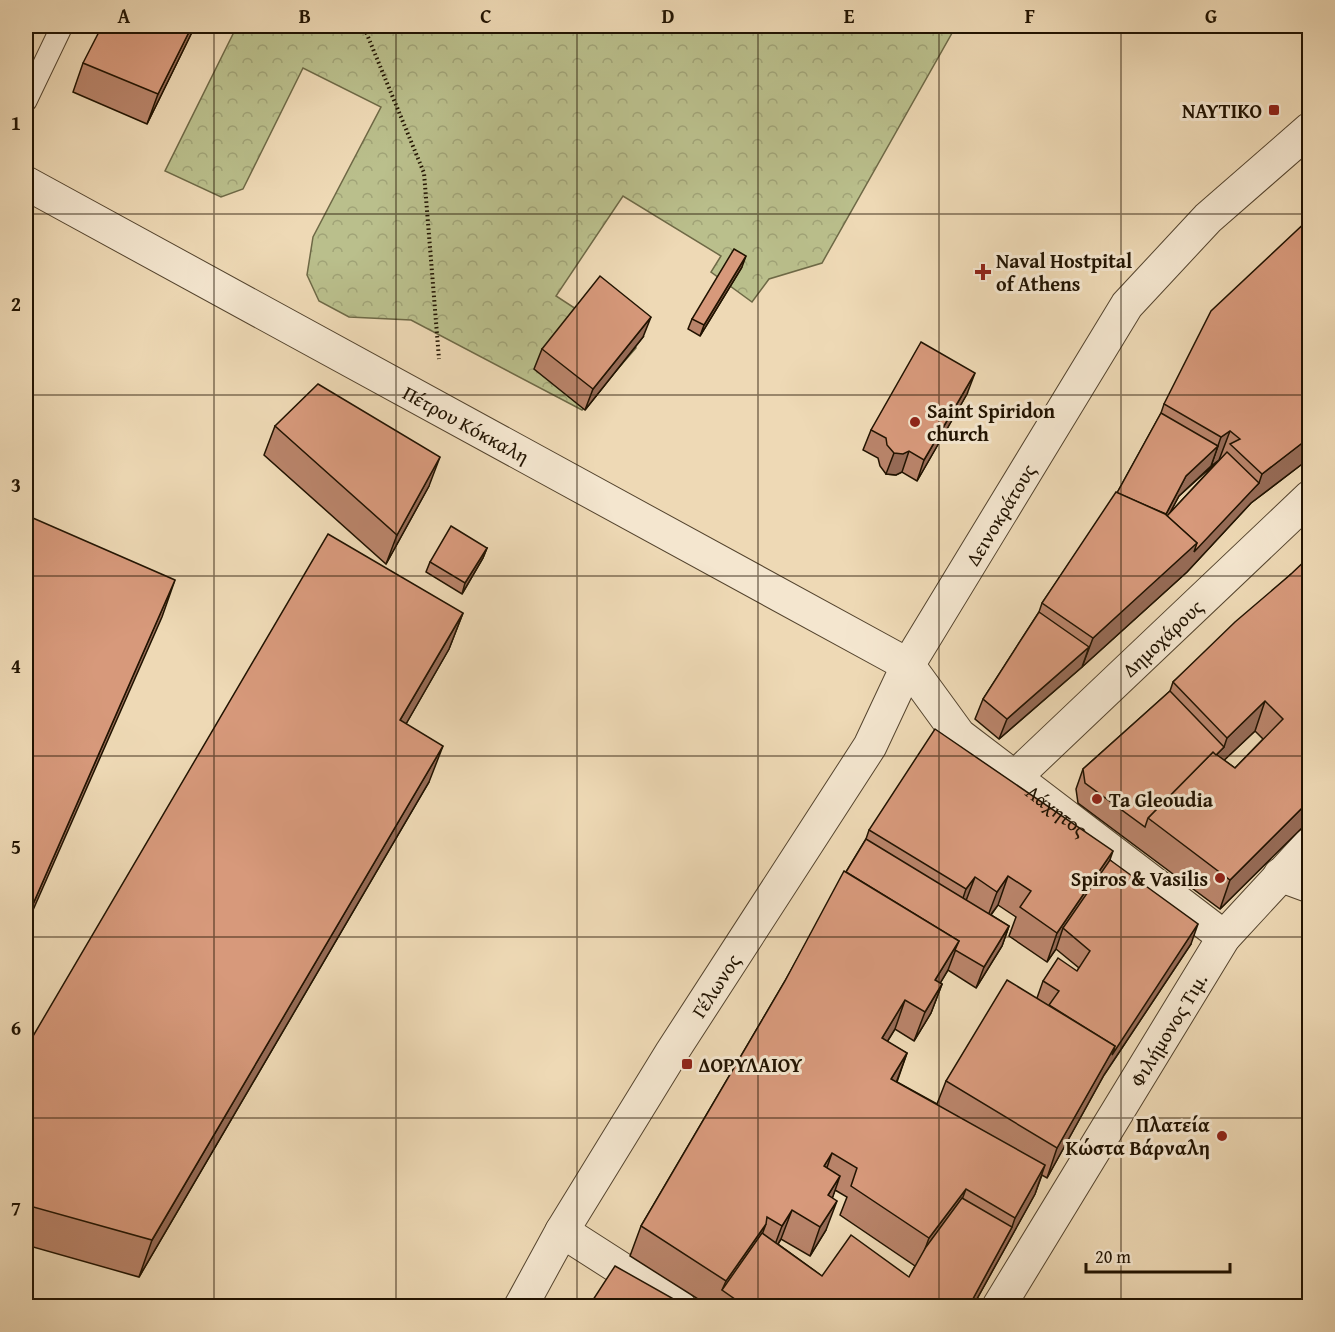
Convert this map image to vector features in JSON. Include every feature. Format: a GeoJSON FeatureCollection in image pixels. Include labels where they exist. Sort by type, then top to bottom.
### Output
{"type":"FeatureCollection","features":[{"type":"Feature","properties":{"kind":"street","name":"Δεινοκράτους"},"geometry":{"type":"LineString","coordinates":[[908,665],[1127,305],[1208,218],[1310,129]]}},
{"type":"Feature","properties":{"kind":"street","name":"Πέτρου Κόκκαλη"},"geometry":{"type":"LineString","coordinates":[[26,183],[908,665]]}},
{"type":"Feature","properties":{"kind":"street","name":"Δημοχάρους"},"geometry":{"type":"LineString","coordinates":[[1014,778],[1310,497]]}},
{"type":"Feature","properties":{"kind":"street","name":"Λάχητος"},"geometry":{"type":"LineString","coordinates":[[908,665],[958,735],[1224,937]]}},
{"type":"Feature","properties":{"kind":"street","name":"Γέλωνος"},"geometry":{"type":"LineString","coordinates":[[521,1306],[562,1231],[672,1052],[870,746],[908,665]]}},
{"type":"Feature","properties":{"kind":"street","name":"Φιλήμονος Τιμ."},"geometry":{"type":"LineString","coordinates":[[999,1306],[1224,937],[1295,880],[1310,844]]}},
{"type":"Feature","properties":{"kind":"street"},"geometry":{"type":"LineString","coordinates":[[562,1231],[679,1306]]}},
{"type":"Feature","properties":{"kind":"lane"},"geometry":{"type":"LineString","coordinates":[[26,101],[62,26]]}},
{"type":"Feature","properties":{"kind":"path"},"geometry":{"type":"LineString","coordinates":[[355,26],[366,32],[424,173],[439,360]]}},
{"type":"Feature","properties":{"kind":"green space"},"geometry":{"type":"Polygon","coordinates":[[[237,26],[956,26],[822,263],[769,279],[752,302],[711,272],[721,256],[623,196],[556,296],[636,348],[582,410],[411,320],[349,317],[319,301],[307,275],[313,237],[381,107],[303,68],[243,189],[221,197],[165,171],[237,26]]]}},
{"type":"Feature","properties":{"kind":"building"},"geometry":{"type":"Polygon","coordinates":[[[102,26],[192,26],[158,94],[83,63],[102,26]]]}},
{"type":"Feature","properties":{"kind":"building"},"geometry":{"type":"Polygon","coordinates":[[[1310,218],[1310,437],[1262,474],[1230,444],[1240,439],[1230,431],[1221,437],[1164,404],[1211,311],[1310,218]]]}},
{"type":"Feature","properties":{"kind":"building"},"geometry":{"type":"Polygon","coordinates":[[[734,249],[746,256],[704,325],[692,319],[734,249]]]}},
{"type":"Feature","properties":{"kind":"building"},"geometry":{"type":"Polygon","coordinates":[[[600,276],[651,317],[593,389],[542,349],[600,276]]]}},
{"type":"Feature","properties":{"kind":"building","name":"Saint Spiridon church"},"geometry":{"type":"Polygon","coordinates":[[[921,342],[975,373],[924,460],[909,451],[903,454],[894,453],[887,445],[886,438],[871,430],[921,342]]]}},
{"type":"Feature","properties":{"kind":"building"},"geometry":{"type":"Polygon","coordinates":[[[318,384],[440,457],[397,535],[275,426],[318,384]]]}},
{"type":"Feature","properties":{"kind":"building"},"geometry":{"type":"Polygon","coordinates":[[[1161,413],[1218,446],[1186,476],[1166,514],[1117,493],[1161,413]]]}},
{"type":"Feature","properties":{"kind":"building"},"geometry":{"type":"Polygon","coordinates":[[[1227,452],[1259,483],[1194,552],[1197,543],[1167,516],[1227,452]]]}},
{"type":"Feature","properties":{"kind":"building"},"geometry":{"type":"Polygon","coordinates":[[[1116,492],[1165,514],[1197,543],[1093,638],[1042,603],[1116,492]]]}},
{"type":"Feature","properties":{"kind":"building"},"geometry":{"type":"Polygon","coordinates":[[[26,515],[175,580],[26,920],[26,515]]]}},
{"type":"Feature","properties":{"kind":"building"},"geometry":{"type":"Polygon","coordinates":[[[451,526],[487,548],[465,583],[430,562],[451,526]]]}},
{"type":"Feature","properties":{"kind":"building"},"geometry":{"type":"Polygon","coordinates":[[[328,534],[463,613],[400,720],[443,746],[152,1240],[26,1205],[26,1048],[328,534]]]}},
{"type":"Feature","properties":{"kind":"building"},"geometry":{"type":"Polygon","coordinates":[[[1310,556],[1310,800],[1230,880],[1148,818],[1213,752],[1235,768],[1283,719],[1265,701],[1227,738],[1173,682],[1235,622],[1310,556]]]}},
{"type":"Feature","properties":{"kind":"building"},"geometry":{"type":"Polygon","coordinates":[[[1039,612],[1089,647],[1007,719],[983,699],[1039,612]]]}},
{"type":"Feature","properties":{"kind":"building"},"geometry":{"type":"Polygon","coordinates":[[[1170,691],[1224,747],[1216,755],[1213,752],[1148,818],[1145,827],[1085,783],[1083,769],[1170,691]]]}},
{"type":"Feature","properties":{"kind":"building"},"geometry":{"type":"Polygon","coordinates":[[[935,729],[1113,851],[1057,933],[1020,907],[1031,891],[1008,876],[997,892],[975,877],[966,889],[869,830],[935,729]]]}},
{"type":"Feature","properties":{"kind":"building"},"geometry":{"type":"Polygon","coordinates":[[[866,839],[1009,926],[984,967],[955,950],[959,941],[846,872],[866,839]]]}},
{"type":"Feature","properties":{"kind":"building"},"geometry":{"type":"Polygon","coordinates":[[[1110,860],[1198,924],[1112,1055],[1115,1046],[1049,1005],[1059,991],[1043,981],[1058,958],[1077,971],[1090,951],[1063,928],[1110,860]]]}},
{"type":"Feature","properties":{"kind":"building"},"geometry":{"type":"Polygon","coordinates":[[[844,871],[959,941],[935,980],[942,984],[925,1012],[905,1000],[882,1038],[907,1053],[891,1079],[1045,1165],[1015,1218],[966,1189],[929,1238],[851,1186],[857,1168],[832,1153],[824,1166],[840,1176],[828,1195],[837,1201],[820,1227],[792,1210],[782,1226],[767,1217],[766,1224],[726,1281],[641,1226],[785,981],[844,871]]]}},
{"type":"Feature","properties":{"kind":"building"},"geometry":{"type":"Polygon","coordinates":[[[1007,980],[1115,1046],[1057,1148],[946,1081],[1007,980]]]}},
{"type":"Feature","properties":{"kind":"building"},"geometry":{"type":"Polygon","coordinates":[[[962,1198],[1012,1227],[969,1306],[745,1306],[722,1290],[762,1233],[822,1276],[851,1235],[909,1277],[926,1247],[962,1198]]]}},
{"type":"Feature","properties":{"kind":"building"},"geometry":{"type":"Polygon","coordinates":[[[615,1266],[686,1306],[589,1306],[615,1266]]]}},
{"type":"Feature","properties":{"kind":"place","name":"ΝΑΥΤΙΚΟ"},"geometry":{"type":"Point","coordinates":[1274,110]}},
{"type":"Feature","properties":{"kind":"place","name":"Naval Hostpital of Athens"},"geometry":{"type":"Point","coordinates":[983,272]}},
{"type":"Feature","properties":{"kind":"place","name":"Saint Spiridon church"},"geometry":{"type":"Point","coordinates":[915,422]}},
{"type":"Feature","properties":{"kind":"place","name":"Ta Gleoudia"},"geometry":{"type":"Point","coordinates":[1097,799]}},
{"type":"Feature","properties":{"kind":"place","name":"Spiros & Vasilis"},"geometry":{"type":"Point","coordinates":[1220,878]}},
{"type":"Feature","properties":{"kind":"place","name":"ΔΟΡΥΛΑΙΟΥ"},"geometry":{"type":"Point","coordinates":[687,1064]}},
{"type":"Feature","properties":{"kind":"place","name":"Πλατεία Κώστα Βάρναλη"},"geometry":{"type":"Point","coordinates":[1222,1136]}}]}
